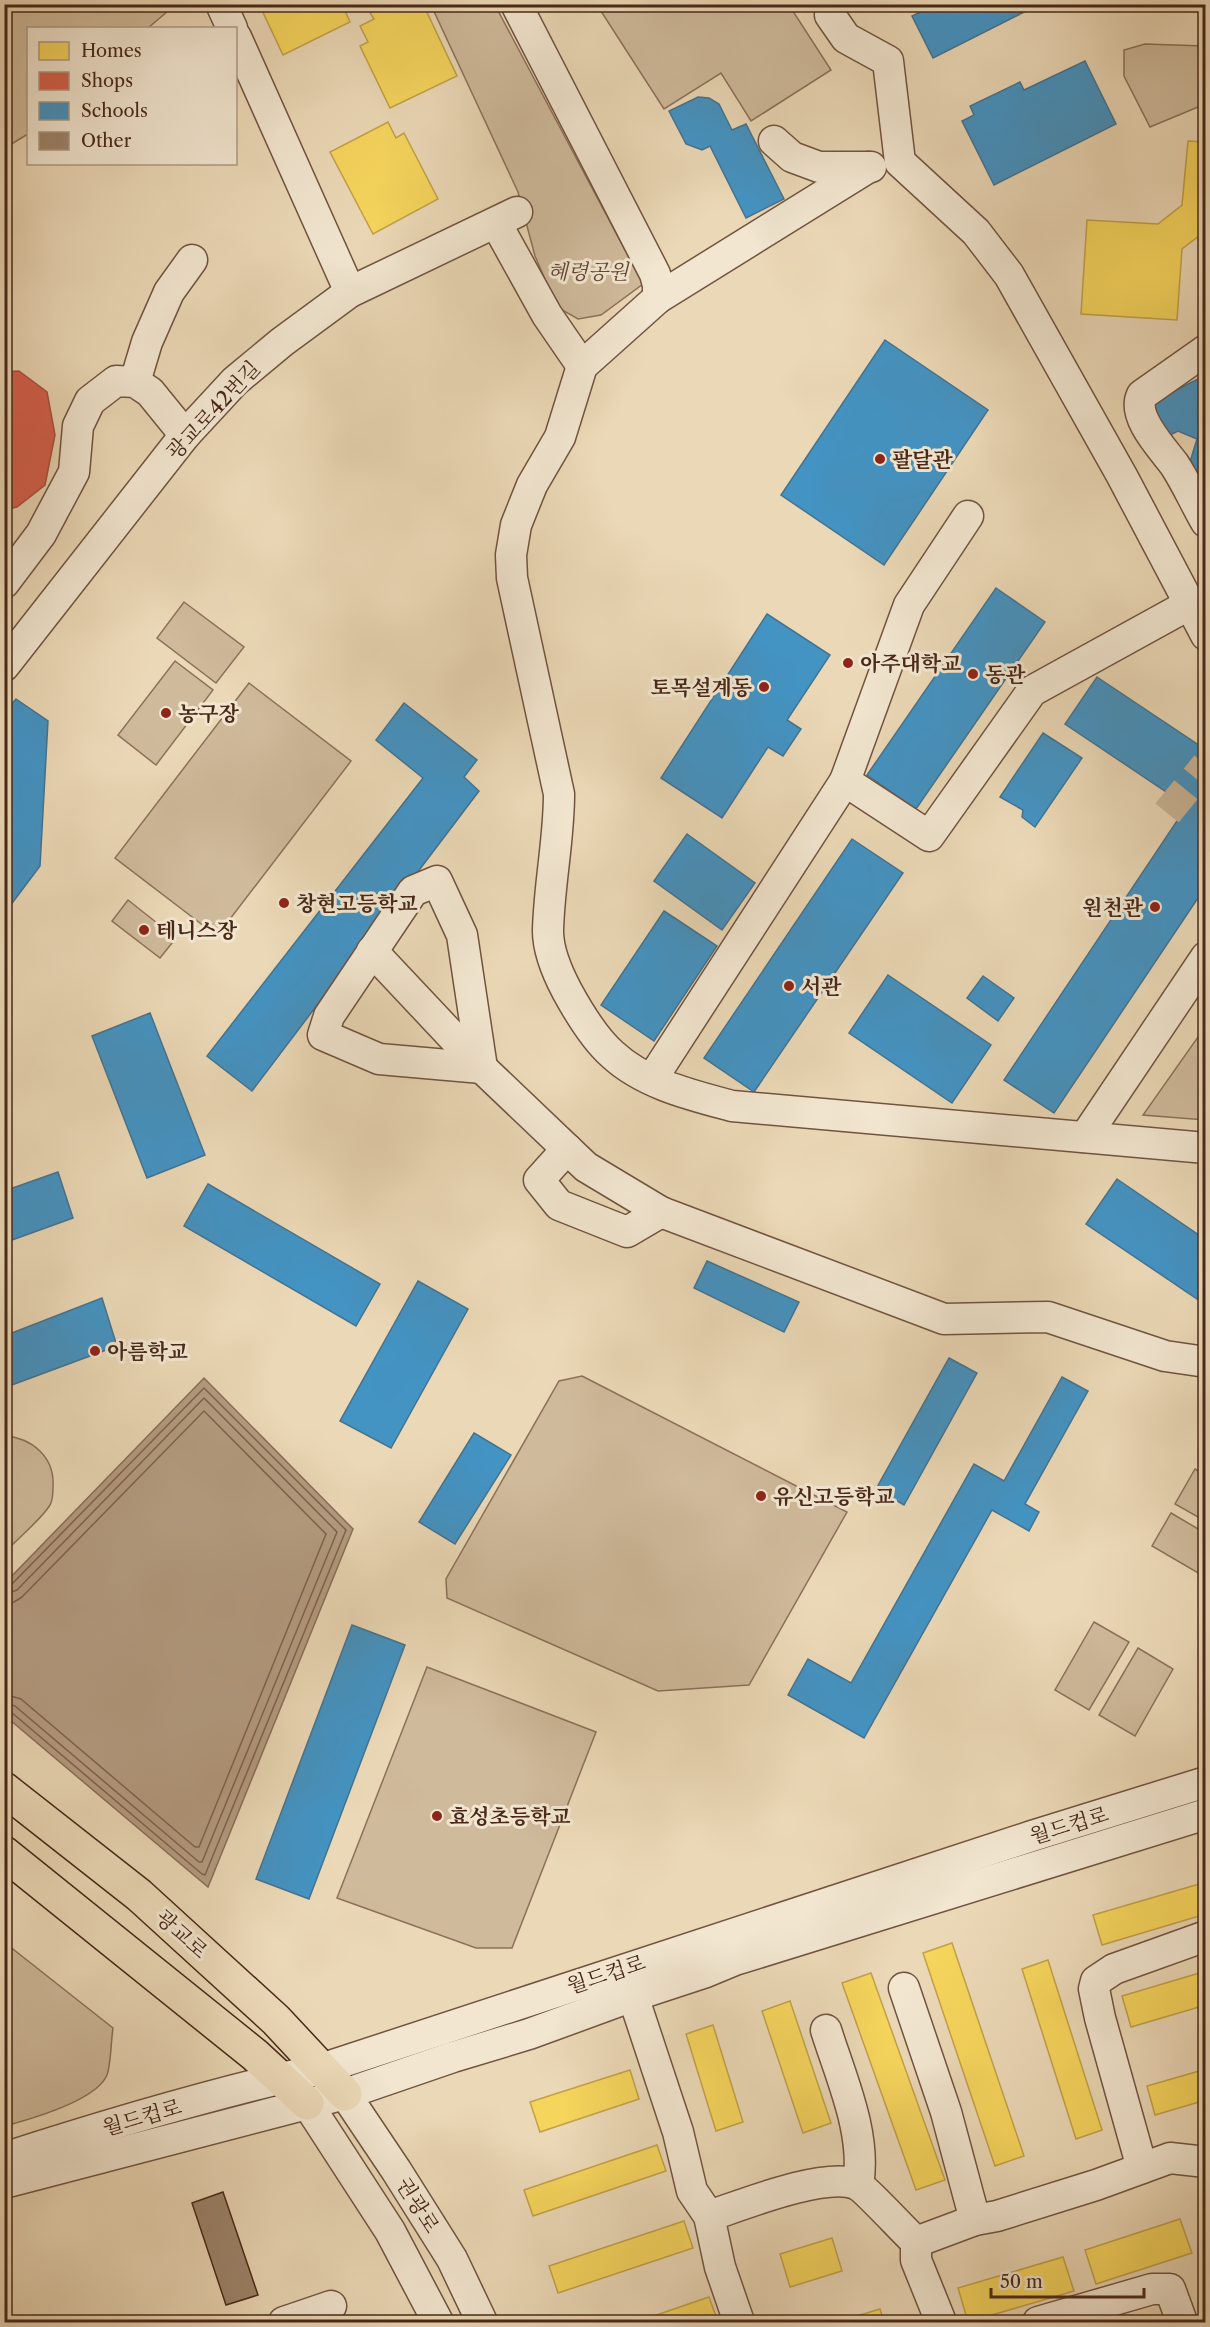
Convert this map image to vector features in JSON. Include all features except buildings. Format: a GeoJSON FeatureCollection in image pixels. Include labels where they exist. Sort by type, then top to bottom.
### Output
{"type":"FeatureCollection","features":[{"type":"Feature","properties":{"kind":"main road","name":"광교로"},"geometry":{"type":"LineString","coordinates":[[4,1789],[140,1895],[276,2020],[345,2094]]}},
{"type":"Feature","properties":{"kind":"main road"},"geometry":{"type":"LineString","coordinates":[[4,1853],[255,2055],[278,2079],[307,2103]]}},
{"type":"Feature","properties":{"kind":"street"},"geometry":{"type":"LineString","coordinates":[[221,4],[231,27]]}},
{"type":"Feature","properties":{"kind":"street"},"geometry":{"type":"LineString","coordinates":[[516,4],[655,274],[658,298]]}},
{"type":"Feature","properties":{"kind":"street"},"geometry":{"type":"LineString","coordinates":[[830,15],[846,38],[888,61],[900,162],[976,231],[1009,275],[1122,476],[1206,636]]}},
{"type":"Feature","properties":{"kind":"street"},"geometry":{"type":"LineString","coordinates":[[237,39],[350,292]]}},
{"type":"Feature","properties":{"kind":"street"},"geometry":{"type":"LineString","coordinates":[[774,141],[792,157],[819,167],[869,168],[900,162]]}},
{"type":"Feature","properties":{"kind":"street"},"geometry":{"type":"LineString","coordinates":[[869,168],[658,298],[582,366],[560,437],[532,485],[516,525],[511,555],[512,578],[559,794],[559,819],[548,933],[558,972],[575,1005],[603,1046],[632,1069],[652,1080],[690,1095],[732,1106],[1206,1148]]}},
{"type":"Feature","properties":{"kind":"street","name":"광교로42번길"},"geometry":{"type":"LineString","coordinates":[[4,666],[185,435],[236,381],[282,342],[350,292],[507,218],[547,315],[582,366]]}},
{"type":"Feature","properties":{"kind":"street"},"geometry":{"type":"LineString","coordinates":[[135,382],[147,342],[169,292],[192,261]]}},
{"type":"Feature","properties":{"kind":"street"},"geometry":{"type":"LineString","coordinates":[[1206,350],[1142,395],[1139,402],[1140,411],[1155,442],[1174,465],[1206,522]]}},
{"type":"Feature","properties":{"kind":"street"},"geometry":{"type":"LineString","coordinates":[[4,583],[41,534],[74,472],[78,426],[90,401],[116,381],[135,382],[150,392],[185,435]]}},
{"type":"Feature","properties":{"kind":"street"},"geometry":{"type":"LineString","coordinates":[[652,1080],[845,781],[909,605],[968,516]]}},
{"type":"Feature","properties":{"kind":"street"},"geometry":{"type":"LineString","coordinates":[[845,781],[929,836],[1032,691],[1190,604]]}},
{"type":"Feature","properties":{"kind":"street"},"geometry":{"type":"LineString","coordinates":[[437,881],[462,935],[482,1068],[379,1059],[322,1035],[329,1016],[413,891],[437,881]]}},
{"type":"Feature","properties":{"kind":"street"},"geometry":{"type":"LineString","coordinates":[[372,951],[482,1068],[586,1167],[661,1212],[944,1319],[1048,1317],[1165,1356],[1206,1362]]}},
{"type":"Feature","properties":{"kind":"street"},"geometry":{"type":"LineString","coordinates":[[1085,1137],[1206,957]]}},
{"type":"Feature","properties":{"kind":"street"},"geometry":{"type":"LineString","coordinates":[[567,1149],[539,1180],[559,1205],[627,1232],[661,1212]]}},
{"type":"Feature","properties":{"kind":"street","name":"월드컵로"},"geometry":{"type":"LineString","coordinates":[[4,2158],[81,2133],[321,2069],[999,1847],[1206,1782]]}},
{"type":"Feature","properties":{"kind":"street","name":"월드컵로"},"geometry":{"type":"LineString","coordinates":[[4,2183],[345,2094],[529,2034],[735,1960],[1206,1814]]}},
{"type":"Feature","properties":{"kind":"street"},"geometry":{"type":"LineString","coordinates":[[1142,2168],[1100,2018],[1094,1989],[1096,1981],[1114,1969],[1206,1936]]}},
{"type":"Feature","properties":{"kind":"street"},"geometry":{"type":"LineString","coordinates":[[904,1988],[946,2112],[975,2220]]}},
{"type":"Feature","properties":{"kind":"street"},"geometry":{"type":"LineString","coordinates":[[633,1996],[678,2132],[692,2191],[709,2216],[720,2267],[739,2322]]}},
{"type":"Feature","properties":{"kind":"street"},"geometry":{"type":"LineString","coordinates":[[826,2030],[858,2135],[861,2164],[858,2185]]}},
{"type":"Feature","properties":{"kind":"street","name":"권광로"},"geometry":{"type":"LineString","coordinates":[[345,2094],[452,2259],[482,2322]]}},
{"type":"Feature","properties":{"kind":"street","name":"권광로"},"geometry":{"type":"LineString","coordinates":[[307,2103],[390,2230],[438,2322]]}},
{"type":"Feature","properties":{"kind":"street"},"geometry":{"type":"LineString","coordinates":[[916,2242],[975,2220],[997,2216],[1096,2185],[1170,2158],[1206,2162]]}},
{"type":"Feature","properties":{"kind":"street"},"geometry":{"type":"LineString","coordinates":[[709,2216],[794,2188],[841,2182],[858,2185],[916,2242],[916,2260],[941,2322]]}},
{"type":"Feature","properties":{"kind":"street"},"geometry":{"type":"LineString","coordinates":[[1038,2322],[1152,2289],[1170,2289],[1182,2322]]}},
{"type":"Feature","properties":{"kind":"street"},"geometry":{"type":"LineString","coordinates":[[284,2322],[328,2312]]}},
{"type":"Feature","properties":{"kind":"green space"},"geometry":{"type":"Polygon","coordinates":[[[5,4],[175,4],[149,27],[27,27],[27,135],[5,148],[5,4]]]}},
{"type":"Feature","properties":{"kind":"green space","name":"혜령공원"},"geometry":{"type":"Polygon","coordinates":[[[431,5],[495,5],[643,284],[601,315],[578,319],[557,307],[535,256],[518,192],[431,5]]]}},
{"type":"Feature","properties":{"kind":"green space"},"geometry":{"type":"Polygon","coordinates":[[[597,5],[789,5],[831,70],[751,121],[721,73],[664,109],[597,5]]]}},
{"type":"Feature","properties":{"kind":"green space"},"geometry":{"type":"Polygon","coordinates":[[[1145,44],[1204,46],[1206,75],[1203,105],[1150,127],[1124,76],[1124,50],[1145,44]]]}},
{"type":"Feature","properties":{"kind":"green space","name":"농구장"},"geometry":{"type":"Polygon","coordinates":[[[184,602],[244,647],[216,683],[157,638],[184,602]]]}},
{"type":"Feature","properties":{"kind":"green space","name":"농구장"},"geometry":{"type":"Polygon","coordinates":[[[175,661],[213,690],[156,765],[118,735],[175,661]]]}},
{"type":"Feature","properties":{"kind":"green space"},"geometry":{"type":"Polygon","coordinates":[[[249,683],[351,761],[217,936],[115,858],[249,683]]]}},
{"type":"Feature","properties":{"kind":"green space","name":"테니스장"},"geometry":{"type":"Polygon","coordinates":[[[128,900],[176,938],[160,958],[112,921],[128,900]]]}},
{"type":"Feature","properties":{"kind":"green space"},"geometry":{"type":"Polygon","coordinates":[[[1205,1027],[1205,1120],[1143,1115],[1205,1027]]]}},
{"type":"Feature","properties":{"kind":"green space"},"geometry":{"type":"Polygon","coordinates":[[[582,1376],[847,1512],[749,1685],[658,1691],[447,1598],[446,1579],[559,1381],[582,1376]]]}},
{"type":"Feature","properties":{"kind":"green space"},"geometry":{"type":"Polygon","coordinates":[[[5,1436],[24,1441],[40,1451],[50,1467],[53,1487],[52,1501],[46,1511],[5,1552],[5,1436]]]}},
{"type":"Feature","properties":{"kind":"green space"},"geometry":{"type":"Polygon","coordinates":[[[1195,1469],[1205,1475],[1205,1521],[1175,1504],[1195,1469]]]}},
{"type":"Feature","properties":{"kind":"green space"},"geometry":{"type":"Polygon","coordinates":[[[1171,1513],[1205,1533],[1205,1577],[1152,1546],[1171,1513]]]}},
{"type":"Feature","properties":{"kind":"green space"},"geometry":{"type":"Polygon","coordinates":[[[1094,1622],[1129,1642],[1089,1710],[1055,1690],[1094,1622]]]}},
{"type":"Feature","properties":{"kind":"green space"},"geometry":{"type":"Polygon","coordinates":[[[1138,1648],[1173,1669],[1135,1736],[1099,1715],[1138,1648]]]}},
{"type":"Feature","properties":{"kind":"green space"},"geometry":{"type":"Polygon","coordinates":[[[427,1667],[596,1732],[512,1948],[476,1948],[337,1898],[427,1667]]]}},
{"type":"Feature","properties":{"kind":"green space"},"geometry":{"type":"Polygon","coordinates":[[[4,1942],[113,2028],[107,2075],[101,2084],[77,2101],[62,2108],[5,2126],[4,1942]]]}},
{"type":"Feature","properties":{"kind":"water"},"geometry":{"type":"Polygon","coordinates":[[[204,1378],[353,1529],[208,1887],[4,1715],[5,1583],[204,1378]]]}},
{"type":"Feature","properties":{"kind":"tunnel"},"geometry":{"type":"LineString","coordinates":[[1167,813],[1206,765]]}},
{"type":"Feature","properties":{"kind":"place","name":"팔달관"},"geometry":{"type":"Point","coordinates":[880,459]}},
{"type":"Feature","properties":{"kind":"place","name":"아주대학교"},"geometry":{"type":"Point","coordinates":[848,663]}},
{"type":"Feature","properties":{"kind":"place","name":"동관"},"geometry":{"type":"Point","coordinates":[973,674]}},
{"type":"Feature","properties":{"kind":"place","name":"토목설계동"},"geometry":{"type":"Point","coordinates":[764,687]}},
{"type":"Feature","properties":{"kind":"place","name":"농구장"},"geometry":{"type":"Point","coordinates":[166,713]}},
{"type":"Feature","properties":{"kind":"place","name":"창현고등학교"},"geometry":{"type":"Point","coordinates":[284,903]}},
{"type":"Feature","properties":{"kind":"place","name":"원천관"},"geometry":{"type":"Point","coordinates":[1155,907]}},
{"type":"Feature","properties":{"kind":"place","name":"테니스장"},"geometry":{"type":"Point","coordinates":[144,930]}},
{"type":"Feature","properties":{"kind":"place","name":"서관"},"geometry":{"type":"Point","coordinates":[789,986]}},
{"type":"Feature","properties":{"kind":"place","name":"아름학교"},"geometry":{"type":"Point","coordinates":[95,1351]}},
{"type":"Feature","properties":{"kind":"place","name":"유신고등학교"},"geometry":{"type":"Point","coordinates":[761,1496]}},
{"type":"Feature","properties":{"kind":"place","name":"효성초등학교"},"geometry":{"type":"Point","coordinates":[437,1816]}}]}
